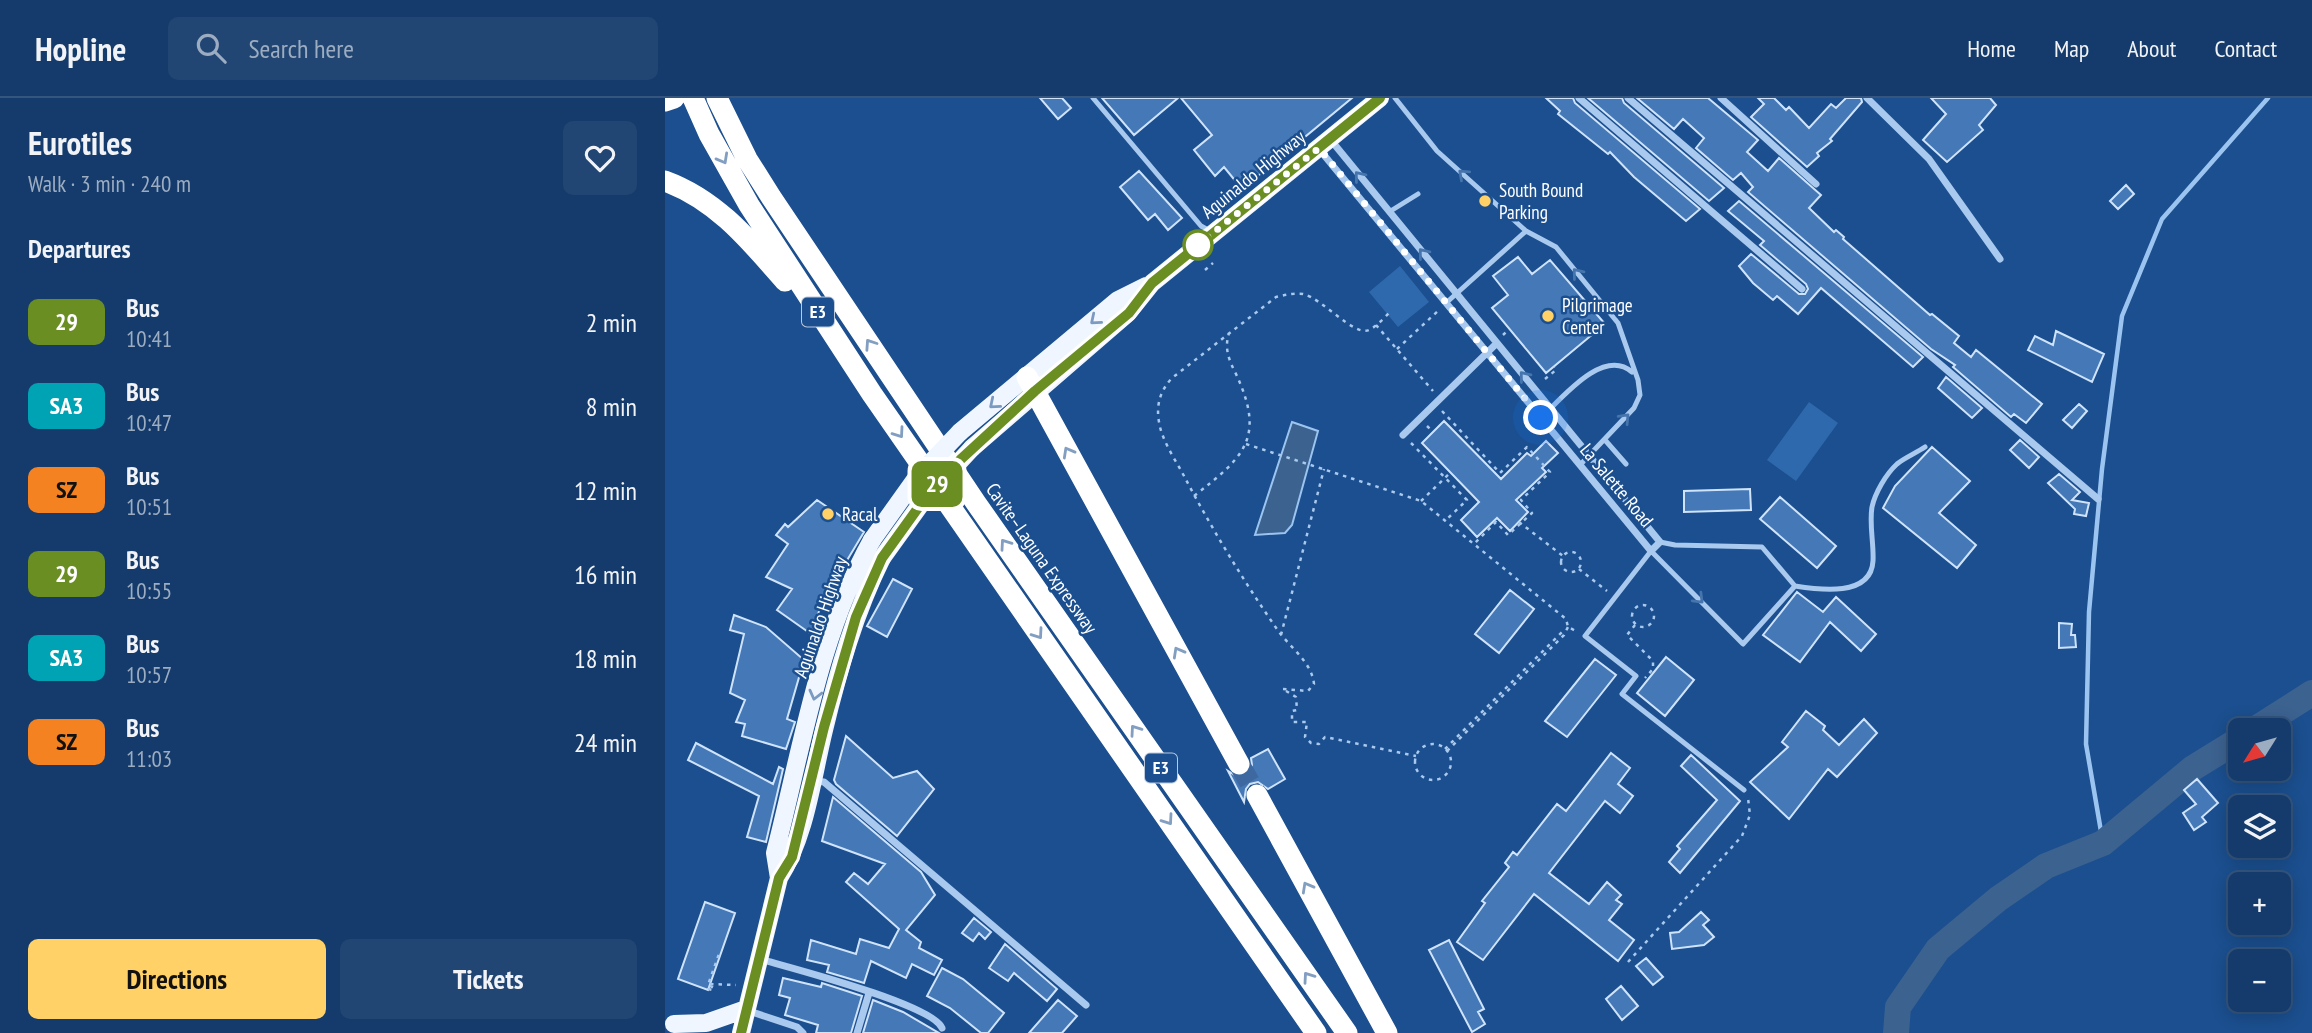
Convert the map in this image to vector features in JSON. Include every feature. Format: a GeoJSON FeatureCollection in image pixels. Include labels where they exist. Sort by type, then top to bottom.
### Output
{"type":"FeatureCollection","features":[{"type":"Feature","properties":{"kind":"highway"},"geometry":{"type":"LineString","coordinates":[[665,101],[674,98]]}},
{"type":"Feature","properties":{"kind":"highway","name":"E3"},"geometry":{"type":"LineString","coordinates":[[693,98],[714,144],[749,205],[872,394],[1316,1033]]}},
{"type":"Feature","properties":{"kind":"highway","name":"Cavite–Laguna Expressway"},"geometry":{"type":"LineString","coordinates":[[717,98],[742,149],[771,197],[968,491],[1347,1033]]}},
{"type":"Feature","properties":{"kind":"highway"},"geometry":{"type":"LineString","coordinates":[[665,181],[701,198],[739,230],[793,290],[872,394]]}},
{"type":"Feature","properties":{"kind":"highway"},"geometry":{"type":"LineString","coordinates":[[1031,384],[1240,764]]}},
{"type":"Feature","properties":{"kind":"highway"},"geometry":{"type":"LineString","coordinates":[[1257,795],[1387,1033]]}},
{"type":"Feature","properties":{"kind":"main road","name":"Aguinaldo Highway"},"geometry":{"type":"LineString","coordinates":[[779,878],[775,853],[823,661],[854,575],[872,540],[917,477],[960,432],[1129,313],[1152,283],[1380,98]]}},
{"type":"Feature","properties":{"kind":"main road","name":"Aguinaldo Highway"},"geometry":{"type":"LineString","coordinates":[[741,1033],[779,878],[792,857],[824,727],[856,617],[882,558],[923,501],[1031,384]]}},
{"type":"Feature","properties":{"kind":"main road"},"geometry":{"type":"LineString","coordinates":[[670,1023],[706,1023],[746,1009]]}},
{"type":"Feature","properties":{"kind":"main road"},"geometry":{"type":"LineString","coordinates":[[670,1023],[698,1033]]}},
{"type":"Feature","properties":{"kind":"street"},"geometry":{"type":"LineString","coordinates":[[1579,98],[1802,289]]}},
{"type":"Feature","properties":{"kind":"street"},"geometry":{"type":"LineString","coordinates":[[1628,98],[2098,499]]}},
{"type":"Feature","properties":{"kind":"street"},"geometry":{"type":"LineString","coordinates":[[1721,98],[1816,184]]}},
{"type":"Feature","properties":{"kind":"street"},"geometry":{"type":"LineString","coordinates":[[1867,98],[1929,159],[2000,259]]}},
{"type":"Feature","properties":{"kind":"street","name":"La Salette Road"},"geometry":{"type":"LineString","coordinates":[[1325,144],[1389,212],[1660,541]]}},
{"type":"Feature","properties":{"kind":"street","name":"La Salette Road"},"geometry":{"type":"LineString","coordinates":[[1325,144],[1446,303],[1651,551]]}},
{"type":"Feature","properties":{"kind":"street"},"geometry":{"type":"LineString","coordinates":[[1403,435],[1497,343]]}},
{"type":"Feature","properties":{"kind":"street"},"geometry":{"type":"LineString","coordinates":[[1651,551],[1660,541]]}},
{"type":"Feature","properties":{"kind":"street"},"geometry":{"type":"LineString","coordinates":[[812,780],[824,782],[1086,1005]]}},
{"type":"Feature","properties":{"kind":"street"},"geometry":{"type":"LineString","coordinates":[[760,958],[899,1001],[935,1019],[942,1028]]}},
{"type":"Feature","properties":{"kind":"street"},"geometry":{"type":"LineString","coordinates":[[857,1033],[869,992]]}},
{"type":"Feature","properties":{"kind":"street"},"geometry":{"type":"LineString","coordinates":[[746,1009],[797,1027],[803,1033]]}},
{"type":"Feature","properties":{"kind":"lane"},"geometry":{"type":"LineString","coordinates":[[1093,98],[1201,226],[1212,233]]}},
{"type":"Feature","properties":{"kind":"lane"},"geometry":{"type":"LineString","coordinates":[[1395,98],[1437,151],[1525,231],[1556,247],[1618,323],[1640,387],[1638,402],[1580,465]]}},
{"type":"Feature","properties":{"kind":"lane"},"geometry":{"type":"LineString","coordinates":[[1389,212],[1417,194]]}},
{"type":"Feature","properties":{"kind":"lane"},"geometry":{"type":"LineString","coordinates":[[1446,303],[1525,231]]}},
{"type":"Feature","properties":{"kind":"lane"},"geometry":{"type":"LineString","coordinates":[[1541,418],[1589,375],[1605,365],[1621,365],[1633,373]]}},
{"type":"Feature","properties":{"kind":"lane"},"geometry":{"type":"LineString","coordinates":[[1605,440],[1626,464]]}},
{"type":"Feature","properties":{"kind":"lane"},"geometry":{"type":"LineString","coordinates":[[1660,541],[1675,545],[1762,547],[1795,586],[1832,590],[1861,583],[1869,578],[1873,564],[1872,508],[1877,491],[1897,464],[1925,447]]}},
{"type":"Feature","properties":{"kind":"lane"},"geometry":{"type":"LineString","coordinates":[[1744,790],[1622,694],[1636,676],[1585,636],[1651,551],[1743,644],[1795,586]]}},
{"type":"Feature","properties":{"kind":"path"},"geometry":{"type":"LineString","coordinates":[[1205,270],[1213,263]]}},
{"type":"Feature","properties":{"kind":"path"},"geometry":{"type":"LineString","coordinates":[[1390,312],[1367,331],[1355,329],[1318,300],[1305,295],[1276,297],[1172,378],[1163,388],[1158,410],[1163,437],[1194,496],[1251,591],[1281,635],[1313,673],[1314,684],[1308,691],[1283,689],[1296,697],[1297,710],[1292,710],[1292,722],[1307,722],[1307,741],[1319,744],[1325,737],[1416,756]]}},
{"type":"Feature","properties":{"kind":"path"},"geometry":{"type":"LineString","coordinates":[[1397,349],[1446,303]]}},
{"type":"Feature","properties":{"kind":"path"},"geometry":{"type":"LineString","coordinates":[[1376,325],[1500,473],[1527,447],[1550,472],[1521,500],[1532,513],[1508,535],[1496,523],[1475,543]]}},
{"type":"Feature","properties":{"kind":"path"},"geometry":{"type":"LineString","coordinates":[[1194,496],[1230,469],[1246,444],[1250,411],[1227,353],[1229,333]]}},
{"type":"Feature","properties":{"kind":"path"},"geometry":{"type":"LineString","coordinates":[[1545,379],[1556,370],[1553,367]]}},
{"type":"Feature","properties":{"kind":"path"},"geometry":{"type":"LineString","coordinates":[[1403,435],[1467,500],[1446,520]]}},
{"type":"Feature","properties":{"kind":"path"},"geometry":{"type":"LineString","coordinates":[[1246,444],[1421,501],[1566,619],[1568,627],[1564,635],[1446,750]]}},
{"type":"Feature","properties":{"kind":"path"},"geometry":{"type":"LineString","coordinates":[[1473,451],[1476,447]]}},
{"type":"Feature","properties":{"kind":"path"},"geometry":{"type":"LineString","coordinates":[[1281,635],[1324,469]]}},
{"type":"Feature","properties":{"kind":"path"},"geometry":{"type":"LineString","coordinates":[[1421,501],[1451,472]]}},
{"type":"Feature","properties":{"kind":"path"},"geometry":{"type":"LineString","coordinates":[[1520,522],[1563,556]]}},
{"type":"Feature","properties":{"kind":"path"},"geometry":{"type":"LineString","coordinates":[[1464,534],[1469,529]]}},
{"type":"Feature","properties":{"kind":"path"},"geometry":{"type":"LineString","coordinates":[[1568,552],[1577,555],[1581,563],[1579,569],[1570,572],[1565,570],[1561,565],[1563,556],[1568,552]]}},
{"type":"Feature","properties":{"kind":"path"},"geometry":{"type":"LineString","coordinates":[[1579,569],[1607,591]]}},
{"type":"Feature","properties":{"kind":"path"},"geometry":{"type":"LineString","coordinates":[[1644,604],[1653,610],[1650,625],[1635,625],[1632,610],[1644,604]]}},
{"type":"Feature","properties":{"kind":"path"},"geometry":{"type":"LineString","coordinates":[[1626,606],[1632,610]]}},
{"type":"Feature","properties":{"kind":"path"},"geometry":{"type":"LineString","coordinates":[[1635,625],[1627,635],[1653,661],[1653,669],[1646,678],[1636,676]]}},
{"type":"Feature","properties":{"kind":"path"},"geometry":{"type":"LineString","coordinates":[[1436,745],[1446,750],[1450,768],[1439,779],[1423,776],[1416,767],[1416,756],[1426,746],[1436,745]]}},
{"type":"Feature","properties":{"kind":"path"},"geometry":{"type":"LineString","coordinates":[[1628,962],[1742,836],[1751,804],[1744,790]]}},
{"type":"Feature","properties":{"kind":"path"},"geometry":{"type":"LineString","coordinates":[[709,989],[714,988],[708,985],[720,951]]}},
{"type":"Feature","properties":{"kind":"path"},"geometry":{"type":"LineString","coordinates":[[710,984],[736,985]]}},
{"type":"Feature","properties":{"kind":"shaded area"},"geometry":{"type":"Polygon","coordinates":[[[1400,266],[1429,302],[1398,327],[1369,292],[1400,266]]]}},
{"type":"Feature","properties":{"kind":"shaded area"},"geometry":{"type":"Polygon","coordinates":[[[1809,402],[1838,423],[1796,481],[1767,460],[1809,402]]]}},
{"type":"Feature","properties":{"kind":"shaded area"},"geometry":{"type":"Polygon","coordinates":[[[1292,422],[1318,431],[1292,525],[1285,533],[1255,535],[1292,422]]]}},
{"type":"Feature","properties":{"kind":"building"},"geometry":{"type":"Polygon","coordinates":[[[1040,98],[1062,98],[1071,108],[1058,119],[1040,98]]]}},
{"type":"Feature","properties":{"kind":"building"},"geometry":{"type":"Polygon","coordinates":[[[1102,98],[1178,98],[1134,135],[1102,98]]]}},
{"type":"Feature","properties":{"kind":"building"},"geometry":{"type":"Polygon","coordinates":[[[1181,98],[1352,98],[1242,189],[1224,167],[1215,176],[1194,150],[1212,135],[1181,98]]]}},
{"type":"Feature","properties":{"kind":"building"},"geometry":{"type":"Polygon","coordinates":[[[1546,98],[1573,98],[1575,103],[1700,209],[1686,221],[1634,177],[1610,152],[1608,154],[1558,114],[1560,111],[1546,98]]]}},
{"type":"Feature","properties":{"kind":"building"},"geometry":{"type":"Polygon","coordinates":[[[1588,98],[1622,98],[1624,103],[1724,188],[1709,201],[1588,98]]]}},
{"type":"Feature","properties":{"kind":"building"},"geometry":{"type":"Polygon","coordinates":[[[1637,98],[1708,98],[1758,140],[1747,152],[1768,171],[1779,158],[1821,195],[1809,208],[1930,315],[1959,336],[1954,343],[1971,357],[1976,350],[2042,404],[2026,423],[2014,414],[2011,417],[1953,367],[1955,365],[1931,349],[1748,192],[1753,187],[1741,173],[1733,180],[1696,148],[1704,138],[1683,119],[1674,129],[1637,98]]]}},
{"type":"Feature","properties":{"kind":"building"},"geometry":{"type":"Polygon","coordinates":[[[1758,98],[1774,98],[1786,110],[1789,107],[1809,128],[1831,104],[1836,108],[1846,98],[1861,98],[1862,102],[1830,139],[1832,141],[1817,153],[1819,156],[1807,167],[1751,117],[1764,104],[1758,98]]]}},
{"type":"Feature","properties":{"kind":"building"},"geometry":{"type":"Polygon","coordinates":[[[1931,98],[1990,98],[1996,105],[1979,125],[1983,130],[1947,162],[1923,140],[1946,114],[1931,98]]]}},
{"type":"Feature","properties":{"kind":"building"},"geometry":{"type":"Polygon","coordinates":[[[1139,171],[1182,218],[1168,230],[1155,214],[1148,220],[1120,187],[1139,171]]]}},
{"type":"Feature","properties":{"kind":"building"},"geometry":{"type":"Polygon","coordinates":[[[2126,185],[2134,194],[2118,209],[2110,201],[2126,185]]]}},
{"type":"Feature","properties":{"kind":"building"},"geometry":{"type":"Polygon","coordinates":[[[1739,201],[1923,357],[1913,367],[1821,288],[1798,314],[1777,296],[1773,300],[1753,283],[1739,266],[1751,254],[1799,294],[1805,294],[1808,289],[1806,284],[1760,245],[1764,241],[1728,211],[1739,201]]]}},
{"type":"Feature","properties":{"kind":"building","name":"Pilgrimage Center"},"geometry":{"type":"Polygon","coordinates":[[[1518,257],[1532,274],[1550,260],[1605,324],[1546,373],[1492,308],[1508,295],[1493,276],[1518,257]]]}},
{"type":"Feature","properties":{"kind":"building"},"geometry":{"type":"Polygon","coordinates":[[[2056,331],[2104,354],[2092,382],[2028,350],[2035,336],[2053,345],[2056,331]]]}},
{"type":"Feature","properties":{"kind":"building"},"geometry":{"type":"Polygon","coordinates":[[[1946,377],[1982,408],[1972,418],[1938,388],[1946,377]]]}},
{"type":"Feature","properties":{"kind":"building"},"geometry":{"type":"Polygon","coordinates":[[[2079,404],[2087,411],[2072,428],[2063,420],[2079,404]]]}},
{"type":"Feature","properties":{"kind":"building"},"geometry":{"type":"Polygon","coordinates":[[[1444,421],[1501,479],[1527,453],[1531,456],[1546,441],[1558,453],[1542,468],[1546,472],[1516,500],[1528,512],[1510,531],[1497,518],[1477,537],[1461,520],[1479,502],[1422,443],[1444,421]]]}},
{"type":"Feature","properties":{"kind":"building"},"geometry":{"type":"Polygon","coordinates":[[[2020,440],[2039,457],[2029,468],[2010,450],[2020,440]]]}},
{"type":"Feature","properties":{"kind":"building"},"geometry":{"type":"Polygon","coordinates":[[[1932,447],[1970,481],[1939,513],[1976,545],[1957,568],[1883,508],[1895,486],[1932,447]]]}},
{"type":"Feature","properties":{"kind":"building"},"geometry":{"type":"Polygon","coordinates":[[[2059,474],[2080,492],[2072,500],[2089,503],[2086,516],[2074,514],[2075,509],[2048,483],[2059,474]]]}},
{"type":"Feature","properties":{"kind":"building"},"geometry":{"type":"Polygon","coordinates":[[[1750,489],[1751,510],[1684,512],[1684,491],[1750,489]]]}},
{"type":"Feature","properties":{"kind":"building"},"geometry":{"type":"Polygon","coordinates":[[[1780,497],[1836,546],[1817,568],[1760,519],[1780,497]]]}},
{"type":"Feature","properties":{"kind":"building"},"geometry":{"type":"Polygon","coordinates":[[[817,500],[864,532],[840,572],[828,586],[811,634],[777,610],[792,589],[766,577],[788,544],[776,535],[785,524],[788,527],[817,500]]]}},
{"type":"Feature","properties":{"kind":"building"},"geometry":{"type":"Polygon","coordinates":[[[893,579],[912,589],[887,637],[867,626],[893,579]]]}},
{"type":"Feature","properties":{"kind":"building"},"geometry":{"type":"Polygon","coordinates":[[[1510,590],[1534,609],[1499,653],[1475,634],[1510,590]]]}},
{"type":"Feature","properties":{"kind":"building"},"geometry":{"type":"Polygon","coordinates":[[[1797,592],[1823,612],[1836,597],[1876,634],[1861,651],[1830,622],[1800,662],[1763,635],[1797,592]]]}},
{"type":"Feature","properties":{"kind":"building"},"geometry":{"type":"Polygon","coordinates":[[[734,615],[766,627],[804,660],[787,719],[795,722],[786,749],[742,736],[745,724],[736,722],[745,700],[730,693],[744,634],[730,630],[734,615]]]}},
{"type":"Feature","properties":{"kind":"building"},"geometry":{"type":"Polygon","coordinates":[[[2059,623],[2072,624],[2071,635],[2075,635],[2076,647],[2059,648],[2059,623]]]}},
{"type":"Feature","properties":{"kind":"building"},"geometry":{"type":"Polygon","coordinates":[[[1666,657],[1694,680],[1665,716],[1637,693],[1666,657]]]}},
{"type":"Feature","properties":{"kind":"building"},"geometry":{"type":"Polygon","coordinates":[[[1595,659],[1616,675],[1567,737],[1545,721],[1595,659]]]}},
{"type":"Feature","properties":{"kind":"building"},"geometry":{"type":"Polygon","coordinates":[[[1806,711],[1825,726],[1823,730],[1839,745],[1864,719],[1877,733],[1837,777],[1828,769],[1789,819],[1750,782],[1788,747],[1782,742],[1806,711]]]}},
{"type":"Feature","properties":{"kind":"building"},"geometry":{"type":"Polygon","coordinates":[[[846,736],[893,778],[917,771],[934,789],[897,836],[836,784],[834,780],[846,736]]]}},
{"type":"Feature","properties":{"kind":"building"},"geometry":{"type":"Polygon","coordinates":[[[696,743],[773,784],[779,767],[783,769],[766,842],[747,837],[759,796],[688,760],[696,743]]]}},
{"type":"Feature","properties":{"kind":"building"},"geometry":{"type":"Polygon","coordinates":[[[1268,749],[1285,779],[1268,789],[1258,782],[1250,784],[1246,789],[1244,802],[1228,771],[1238,777],[1246,775],[1252,765],[1251,758],[1268,749]]]}},
{"type":"Feature","properties":{"kind":"building"},"geometry":{"type":"Polygon","coordinates":[[[1611,753],[1630,768],[1618,784],[1633,796],[1620,813],[1605,801],[1549,873],[1589,904],[1607,882],[1621,895],[1616,900],[1622,904],[1609,920],[1634,940],[1618,961],[1534,894],[1483,960],[1457,942],[1485,903],[1482,901],[1509,867],[1505,863],[1513,852],[1517,855],[1557,804],[1566,811],[1611,753]]]}},
{"type":"Feature","properties":{"kind":"building"},"geometry":{"type":"Polygon","coordinates":[[[1691,755],[1740,801],[1680,873],[1669,862],[1680,849],[1677,846],[1717,800],[1681,766],[1691,755]]]}},
{"type":"Feature","properties":{"kind":"building"},"geometry":{"type":"Polygon","coordinates":[[[2197,779],[2218,803],[2202,817],[2206,822],[2194,830],[2183,813],[2196,804],[2184,790],[2197,779]]]}},
{"type":"Feature","properties":{"kind":"building"},"geometry":{"type":"Polygon","coordinates":[[[833,797],[921,872],[935,895],[906,930],[921,942],[919,948],[942,960],[934,975],[912,964],[906,978],[871,961],[864,983],[827,972],[829,965],[807,960],[811,940],[856,954],[860,939],[889,948],[899,929],[846,882],[854,873],[868,884],[885,864],[822,841],[833,797]]]}},
{"type":"Feature","properties":{"kind":"building"},"geometry":{"type":"Polygon","coordinates":[[[705,902],[735,913],[708,990],[678,979],[705,902]]]}},
{"type":"Feature","properties":{"kind":"building"},"geometry":{"type":"Polygon","coordinates":[[[1701,912],[1709,920],[1703,925],[1714,937],[1704,945],[1672,949],[1670,933],[1679,932],[1701,912]]]}},
{"type":"Feature","properties":{"kind":"building"},"geometry":{"type":"Polygon","coordinates":[[[974,918],[991,932],[985,939],[979,933],[973,941],[962,933],[974,918]]]}},
{"type":"Feature","properties":{"kind":"building"},"geometry":{"type":"Polygon","coordinates":[[[1449,940],[1484,1009],[1478,1012],[1485,1024],[1472,1032],[1429,950],[1449,940]]]}},
{"type":"Feature","properties":{"kind":"building"},"geometry":{"type":"Polygon","coordinates":[[[1005,944],[1057,989],[1047,1001],[1014,973],[1008,981],[989,968],[1005,944]]]}},
{"type":"Feature","properties":{"kind":"building"},"geometry":{"type":"Polygon","coordinates":[[[1646,958],[1663,977],[1653,985],[1636,966],[1646,958]]]}},
{"type":"Feature","properties":{"kind":"building"},"geometry":{"type":"Polygon","coordinates":[[[942,968],[963,979],[1004,1013],[988,1033],[981,1033],[950,1008],[927,996],[942,968]]]}},
{"type":"Feature","properties":{"kind":"building"},"geometry":{"type":"Polygon","coordinates":[[[783,978],[821,987],[822,983],[862,996],[851,1033],[816,1033],[818,1025],[785,1015],[790,998],[779,995],[783,978]]]}},
{"type":"Feature","properties":{"kind":"building"},"geometry":{"type":"Polygon","coordinates":[[[1621,986],[1638,1006],[1622,1020],[1606,999],[1621,986]]]}},
{"type":"Feature","properties":{"kind":"building"},"geometry":{"type":"Polygon","coordinates":[[[873,1000],[903,1012],[939,1033],[863,1033],[873,1000]]]}},
{"type":"Feature","properties":{"kind":"building"},"geometry":{"type":"Polygon","coordinates":[[[1058,1000],[1077,1016],[1062,1033],[1029,1033],[1058,1000]]]}},
{"type":"Feature","properties":{"kind":"waterway"},"geometry":{"type":"LineString","coordinates":[[2103,843],[2086,744],[2089,612],[2102,469],[2122,316],[2162,219],[2268,98]]}},
{"type":"Feature","properties":{"kind":"waterway"},"geometry":{"type":"LineString","coordinates":[[2273,718],[2312,693]]}},
{"type":"Feature","properties":{"kind":"waterway"},"geometry":{"type":"LineString","coordinates":[[1896,1033],[1898,1007],[1938,949],[1998,899],[2046,866],[2103,843],[2193,768],[2228,746]]}},
{"type":"Feature","properties":{"kind":"tunnel"},"geometry":{"type":"LineString","coordinates":[[1239,764],[1257,795]]}},
{"type":"Feature","properties":{"kind":"bus line","name":"29"},"geometry":{"type":"LineString","coordinates":[[741,1033],[779,878],[792,857],[824,727],[856,617],[882,558],[923,501],[960,460],[1035,391],[1129,313],[1152,283],[1380,98]]}},
{"type":"Feature","properties":{"kind":"place","name":"South Bound Parking"},"geometry":{"type":"Point","coordinates":[1485,201]}},
{"type":"Feature","properties":{"kind":"place","name":"Pilgrimage Center"},"geometry":{"type":"Point","coordinates":[1548,316]}},
{"type":"Feature","properties":{"kind":"place","name":"Racal"},"geometry":{"type":"Point","coordinates":[828,514]}},
{"type":"Feature","properties":{"kind":"route"},"geometry":{"type":"LineString","coordinates":[[1198,245],[1319,148],[1541,418]]}}]}
